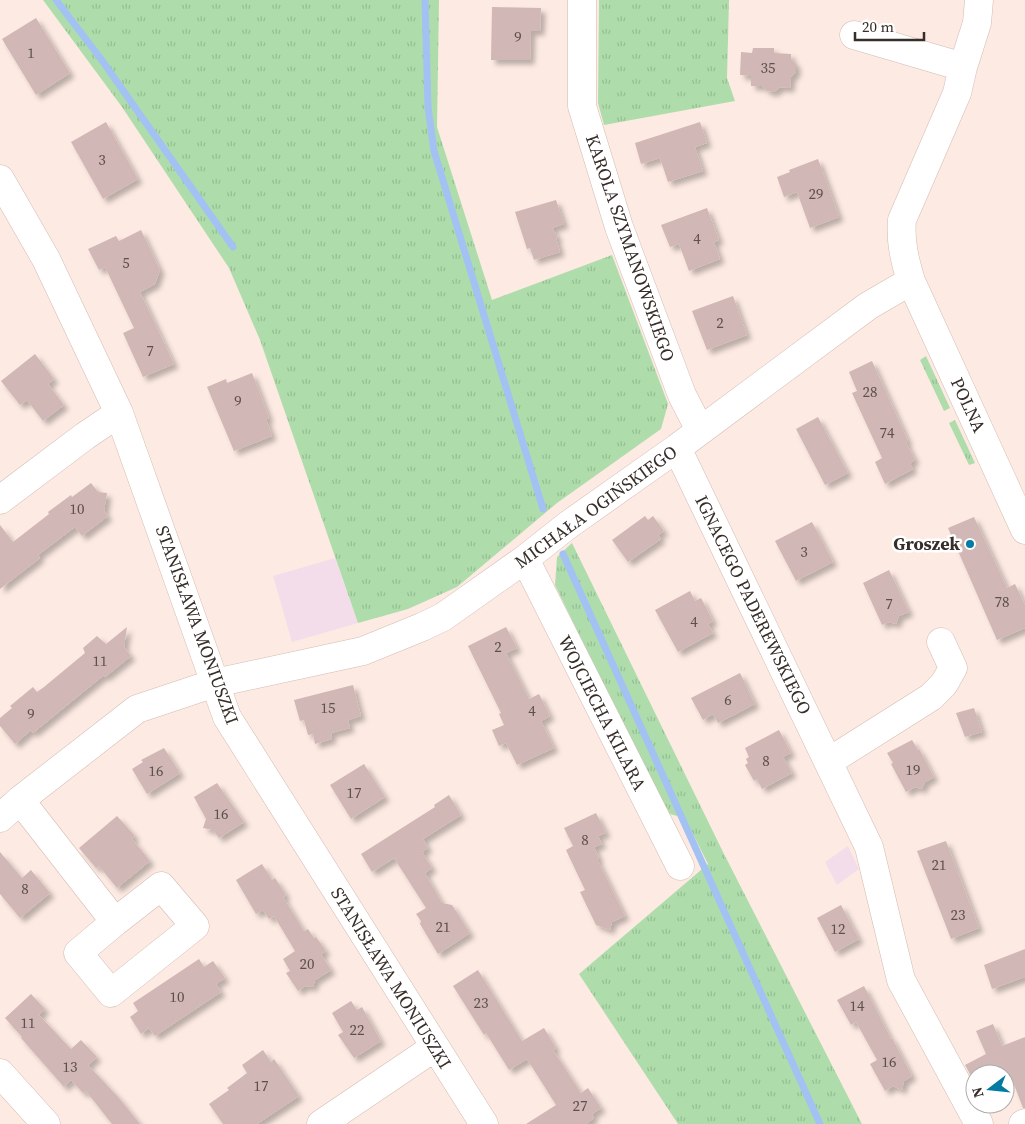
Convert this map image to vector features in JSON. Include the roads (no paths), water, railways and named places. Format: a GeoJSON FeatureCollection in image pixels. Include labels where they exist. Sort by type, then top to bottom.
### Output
{"type":"FeatureCollection","features":[{"type":"Feature","properties":{"kind":"street","name":"KAROLA SZYMANOWSKIEGO"},"geometry":{"type":"LineString","coordinates":[[582,0],[582,106],[619,227],[682,395],[700,430]]}},
{"type":"Feature","properties":{"kind":"street"},"geometry":{"type":"LineString","coordinates":[[911,281],[901,236],[902,220],[957,93],[977,23],[979,0]]}},
{"type":"Feature","properties":{"kind":"street"},"geometry":{"type":"LineString","coordinates":[[854,36],[963,67]]}},
{"type":"Feature","properties":{"kind":"street","name":"STANISŁAWA MONIUSZKI"},"geometry":{"type":"LineString","coordinates":[[0,179],[46,259],[119,413],[227,717],[484,1124]]}},
{"type":"Feature","properties":{"kind":"street","name":"MICHAŁA OGIŃSKIEGO"},"geometry":{"type":"LineString","coordinates":[[0,818],[20,800],[137,709],[215,683],[363,651],[443,617],[677,448],[868,306],[911,281]]}},
{"type":"Feature","properties":{"kind":"street","name":"POLNA"},"geometry":{"type":"LineString","coordinates":[[911,281],[1025,530]]}},
{"type":"Feature","properties":{"kind":"street"},"geometry":{"type":"LineString","coordinates":[[0,500],[119,413]]}},
{"type":"Feature","properties":{"kind":"street","name":"IGNACEGO PADEREWSKIEGO"},"geometry":{"type":"LineString","coordinates":[[677,448],[869,847],[901,980],[979,1124]]}},
{"type":"Feature","properties":{"kind":"street","name":"WOJCIECHA KILARA"},"geometry":{"type":"LineString","coordinates":[[525,559],[680,866]]}},
{"type":"Feature","properties":{"kind":"street"},"geometry":{"type":"LineString","coordinates":[[828,762],[931,697],[944,684],[952,668],[941,642]]}},
{"type":"Feature","properties":{"kind":"street"},"geometry":{"type":"LineString","coordinates":[[20,800],[115,922]]}},
{"type":"Feature","properties":{"kind":"street"},"geometry":{"type":"LineString","coordinates":[[321,1124],[436,1048]]}},
{"type":"Feature","properties":{"kind":"street"},"geometry":{"type":"LineString","coordinates":[[0,1073],[46,1124]]}},
{"type":"Feature","properties":{"kind":"waterway"},"geometry":{"type":"LineString","coordinates":[[56,0],[101,59],[233,247]]}},
{"type":"Feature","properties":{"kind":"waterway"},"geometry":{"type":"LineString","coordinates":[[425,0],[428,107],[434,151],[543,509]]}},
{"type":"Feature","properties":{"kind":"waterway"},"geometry":{"type":"LineString","coordinates":[[563,554],[820,1124]]}},
{"type":"Feature","properties":{"kind":"place","name":"Groszek"},"geometry":{"type":"Point","coordinates":[970,544]}}]}
